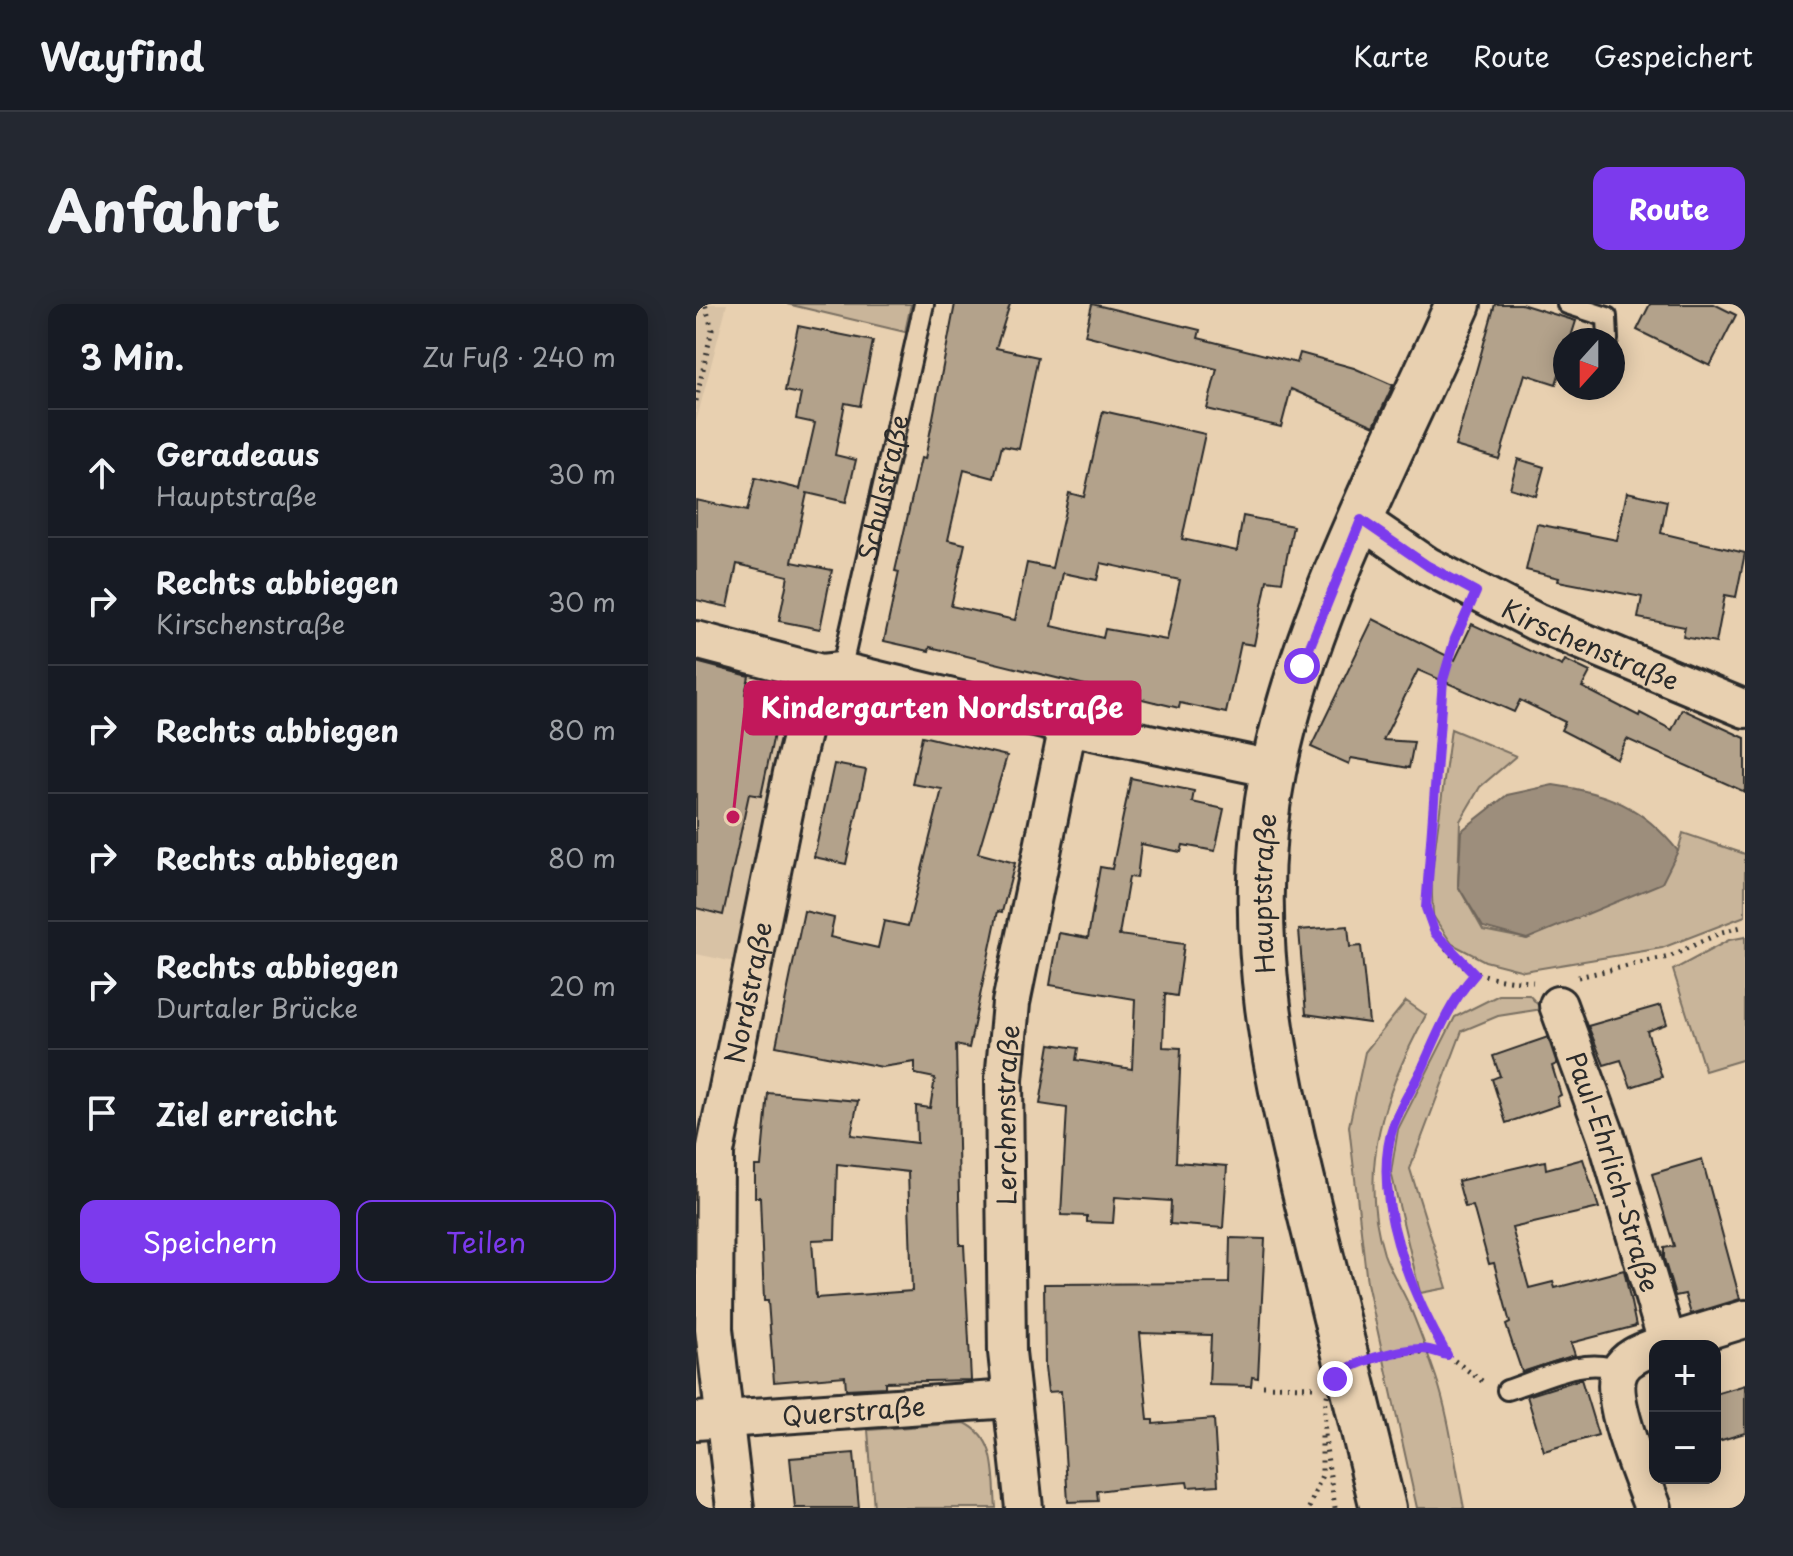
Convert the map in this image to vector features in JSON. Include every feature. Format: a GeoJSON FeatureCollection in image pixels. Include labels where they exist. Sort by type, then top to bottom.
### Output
{"type":"FeatureCollection","features":[{"type":"Feature","properties":{"kind":"main road","name":"Hauptstraße"},"geometry":{"type":"LineString","coordinates":[[1383,1508],[1287,1124],[1265,1009],[1259,874],[1273,769],[1302,666],[1361,520],[1458,304]]}},
{"type":"Feature","properties":{"kind":"street","name":"Kirschenstraße"},"geometry":{"type":"LineString","coordinates":[[1361,520],[1428,566],[1536,622],[1745,709]]}},
{"type":"Feature","properties":{"kind":"street"},"geometry":{"type":"LineString","coordinates":[[696,640],[1068,726],[1273,769]]}},
{"type":"Feature","properties":{"kind":"street","name":"Nordstraße"},"geometry":{"type":"LineString","coordinates":[[735,1508],[710,1420],[715,1152],[792,773],[814,686],[831,672]]}},
{"type":"Feature","properties":{"kind":"street","name":"Lerchenstraße"},"geometry":{"type":"LineString","coordinates":[[1024,1508],[1010,1399],[1004,1080],[1011,1003],[1068,726]]}},
{"type":"Feature","properties":{"kind":"street","name":"Paul-Ehrlich-Straße"},"geometry":{"type":"LineString","coordinates":[[1556,988],[1606,1136],[1659,1340]]}},
{"type":"Feature","properties":{"kind":"street"},"geometry":{"type":"LineString","coordinates":[[1676,1340],[1745,1319]]}},
{"type":"Feature","properties":{"kind":"street"},"geometry":{"type":"LineString","coordinates":[[1649,1349],[1633,1355],[1619,1371],[1619,1404],[1653,1508]]}},
{"type":"Feature","properties":{"kind":"street","name":"Querstraße"},"geometry":{"type":"LineString","coordinates":[[710,1420],[1010,1399]]}},
{"type":"Feature","properties":{"kind":"lane","name":"Schulstraße"},"geometry":{"type":"LineString","coordinates":[[831,672],[924,304]]}},
{"type":"Feature","properties":{"kind":"lane"},"geometry":{"type":"LineString","coordinates":[[1567,304],[1607,317],[1607,328]]}},
{"type":"Feature","properties":{"kind":"lane"},"geometry":{"type":"LineString","coordinates":[[1507,1390],[1590,1365],[1606,1364],[1619,1371]]}},
{"type":"Feature","properties":{"kind":"path"},"geometry":{"type":"LineString","coordinates":[[696,401],[712,329],[706,305],[697,304]]}},
{"type":"Feature","properties":{"kind":"path"},"geometry":{"type":"LineString","coordinates":[[1476,592],[1455,639],[1443,680],[1426,908],[1435,933],[1475,974],[1556,988],[1669,957],[1722,932],[1745,926]]}},
{"type":"Feature","properties":{"kind":"path"},"geometry":{"type":"LineString","coordinates":[[1475,974],[1448,1011],[1394,1125],[1386,1170],[1394,1225],[1423,1315],[1447,1355],[1497,1393],[1507,1390]]}},
{"type":"Feature","properties":{"kind":"path"},"geometry":{"type":"LineString","coordinates":[[1335,1508],[1324,1403],[1335,1379],[1343,1369],[1398,1354],[1423,1349],[1447,1355]]}},
{"type":"Feature","properties":{"kind":"path"},"geometry":{"type":"LineString","coordinates":[[1263,1386],[1319,1387]]}},
{"type":"Feature","properties":{"kind":"path"},"geometry":{"type":"LineString","coordinates":[[1309,1508],[1322,1475],[1322,1435]]}},
{"type":"Feature","properties":{"kind":"shaded area"},"geometry":{"type":"Polygon","coordinates":[[[696,304],[727,304],[696,422],[696,304]]]}},
{"type":"Feature","properties":{"kind":"shaded area"},"geometry":{"type":"Polygon","coordinates":[[[787,304],[911,304],[905,332],[787,304]]]}},
{"type":"Feature","properties":{"kind":"shaded area"},"geometry":{"type":"Polygon","coordinates":[[[696,655],[799,679],[739,963],[696,954],[696,655]]]}},
{"type":"Feature","properties":{"kind":"shaded area"},"geometry":{"type":"Polygon","coordinates":[[[1451,729],[1516,756],[1480,787],[1460,821],[1458,886],[1483,930],[1527,939],[1678,851],[1683,833],[1745,854],[1745,916],[1662,948],[1524,971],[1485,961],[1452,944],[1433,916],[1431,877],[1451,729]]]}},
{"type":"Feature","properties":{"kind":"shaded area"},"geometry":{"type":"Polygon","coordinates":[[[1553,785],[1591,792],[1623,804],[1651,823],[1678,851],[1662,883],[1527,939],[1483,927],[1458,886],[1461,831],[1507,795],[1553,785]]]}},
{"type":"Feature","properties":{"kind":"shaded area"},"geometry":{"type":"Polygon","coordinates":[[[1745,937],[1745,1059],[1705,1071],[1673,970],[1729,940],[1745,937]]]}},
{"type":"Feature","properties":{"kind":"shaded area"},"geometry":{"type":"Polygon","coordinates":[[[1499,995],[1529,995],[1542,1009],[1498,1016],[1462,1031],[1410,1169],[1447,1288],[1420,1293],[1391,1172],[1398,1129],[1455,1017],[1499,995]]]}},
{"type":"Feature","properties":{"kind":"shaded area"},"geometry":{"type":"Polygon","coordinates":[[[1406,1001],[1426,1015],[1398,1072],[1380,1130],[1373,1191],[1376,1222],[1384,1254],[1416,1321],[1441,1393],[1464,1508],[1417,1508],[1367,1283],[1349,1126],[1365,1052],[1406,1001]]]}},
{"type":"Feature","properties":{"kind":"shaded area"},"geometry":{"type":"Polygon","coordinates":[[[965,1423],[976,1430],[989,1448],[996,1508],[874,1508],[868,1430],[965,1423]]]}},
{"type":"Feature","properties":{"kind":"building"},"geometry":{"type":"Polygon","coordinates":[[[955,304],[1010,304],[996,348],[1038,357],[1019,449],[1002,446],[994,478],[964,470],[948,540],[965,544],[951,606],[1015,620],[1027,563],[1052,568],[1069,493],[1084,497],[1103,411],[1205,434],[1182,539],[1237,551],[1243,516],[1293,526],[1282,582],[1267,580],[1254,645],[1241,643],[1226,713],[1180,703],[1179,708],[930,647],[929,651],[884,641],[899,572],[895,571],[921,458],[925,459],[955,304]],[[1101,563],[1097,580],[1063,573],[1052,626],[1103,638],[1105,629],[1167,640],[1180,580],[1101,563]]]}},
{"type":"Feature","properties":{"kind":"building"},"geometry":{"type":"Polygon","coordinates":[[[1092,304],[1200,330],[1198,338],[1297,363],[1300,353],[1354,368],[1393,385],[1374,426],[1291,389],[1281,427],[1207,409],[1217,369],[1085,335],[1092,304]]]}},
{"type":"Feature","properties":{"kind":"building"},"geometry":{"type":"Polygon","coordinates":[[[1495,304],[1521,304],[1576,321],[1574,328],[1553,328],[1553,383],[1525,374],[1499,459],[1455,446],[1495,304]]]}},
{"type":"Feature","properties":{"kind":"building"},"geometry":{"type":"Polygon","coordinates":[[[1650,304],[1714,304],[1736,315],[1710,366],[1637,330],[1650,304]]]}},
{"type":"Feature","properties":{"kind":"building"},"geometry":{"type":"Polygon","coordinates":[[[798,326],[873,341],[860,406],[845,403],[835,455],[856,460],[846,502],[807,493],[792,562],[832,570],[820,629],[779,621],[788,576],[737,564],[728,607],[696,600],[696,500],[747,511],[755,478],[800,489],[815,423],[796,419],[801,394],[785,391],[798,326]]]}},
{"type":"Feature","properties":{"kind":"building"},"geometry":{"type":"Polygon","coordinates":[[[1518,459],[1544,467],[1536,496],[1510,488],[1518,459]]]}},
{"type":"Feature","properties":{"kind":"building"},"geometry":{"type":"Polygon","coordinates":[[[1627,492],[1667,501],[1661,533],[1745,553],[1736,597],[1725,595],[1716,643],[1683,637],[1685,627],[1638,618],[1642,597],[1558,581],[1559,578],[1526,570],[1537,524],[1617,540],[1627,492]]]}},
{"type":"Feature","properties":{"kind":"building"},"geometry":{"type":"Polygon","coordinates":[[[1373,619],[1455,660],[1472,624],[1562,666],[1565,660],[1590,672],[1582,687],[1672,730],[1682,709],[1745,738],[1745,792],[1627,739],[1617,759],[1561,730],[1565,722],[1520,700],[1514,712],[1418,670],[1383,740],[1414,742],[1409,768],[1351,758],[1349,764],[1311,747],[1373,619]]]}},
{"type":"Feature","properties":{"kind":"building"},"geometry":{"type":"Polygon","coordinates":[[[696,662],[749,676],[745,694],[781,701],[761,796],[749,794],[723,915],[696,908],[696,662]]]}},
{"type":"Feature","properties":{"kind":"building"},"geometry":{"type":"Polygon","coordinates":[[[922,736],[1007,756],[978,853],[1015,863],[1002,912],[998,911],[969,1048],[956,1045],[960,1245],[964,1245],[971,1380],[885,1382],[885,1387],[846,1389],[845,1376],[774,1382],[768,1301],[764,1301],[760,1197],[755,1197],[755,1166],[761,1166],[768,1093],[858,1101],[851,1135],[917,1143],[916,1106],[930,1108],[935,1078],[915,1074],[915,1062],[882,1067],[776,1046],[804,911],[834,918],[830,937],[878,948],[884,921],[908,926],[942,789],[912,784],[922,736]],[[837,1164],[835,1239],[812,1240],[816,1298],[912,1291],[908,1172],[837,1164]]]}},
{"type":"Feature","properties":{"kind":"building"},"geometry":{"type":"Polygon","coordinates":[[[834,764],[866,770],[846,864],[814,857],[834,764]]]}},
{"type":"Feature","properties":{"kind":"building"},"geometry":{"type":"Polygon","coordinates":[[[1131,778],[1194,791],[1192,802],[1224,809],[1215,851],[1183,845],[1181,852],[1141,844],[1137,878],[1129,877],[1119,935],[1184,944],[1177,996],[1165,994],[1163,1047],[1181,1048],[1176,1162],[1227,1166],[1223,1228],[1170,1224],[1171,1201],[1115,1197],[1113,1223],[1087,1222],[1087,1216],[1061,1215],[1067,1108],[1040,1104],[1050,1044],[1078,1048],[1076,1060],[1132,1069],[1135,999],[1050,985],[1059,933],[1088,938],[1100,867],[1112,869],[1131,778]]]}},
{"type":"Feature","properties":{"kind":"building"},"geometry":{"type":"Polygon","coordinates":[[[1348,926],[1350,947],[1361,946],[1369,1023],[1306,1014],[1299,930],[1348,926]]]}},
{"type":"Feature","properties":{"kind":"building"},"geometry":{"type":"Polygon","coordinates":[[[1661,1005],[1667,1024],[1647,1031],[1662,1077],[1631,1087],[1621,1060],[1604,1065],[1588,1026],[1661,1005]]]}},
{"type":"Feature","properties":{"kind":"building"},"geometry":{"type":"Polygon","coordinates":[[[1548,1037],[1557,1064],[1552,1066],[1561,1095],[1557,1097],[1559,1105],[1506,1123],[1492,1079],[1500,1076],[1493,1056],[1548,1037]]]}},
{"type":"Feature","properties":{"kind":"building"},"geometry":{"type":"Polygon","coordinates":[[[1583,1159],[1599,1208],[1512,1228],[1529,1288],[1553,1282],[1555,1288],[1624,1270],[1636,1326],[1571,1343],[1575,1355],[1522,1372],[1506,1325],[1510,1323],[1494,1263],[1489,1264],[1473,1206],[1465,1207],[1458,1181],[1545,1161],[1546,1169],[1583,1159]]]}},
{"type":"Feature","properties":{"kind":"building"},"geometry":{"type":"Polygon","coordinates":[[[1702,1159],[1740,1299],[1691,1314],[1685,1294],[1675,1296],[1664,1259],[1664,1248],[1674,1246],[1652,1174],[1702,1159]]]}},
{"type":"Feature","properties":{"kind":"building"},"geometry":{"type":"Polygon","coordinates":[[[1230,1238],[1265,1239],[1258,1378],[1252,1377],[1251,1386],[1209,1385],[1211,1335],[1140,1333],[1148,1420],[1153,1420],[1153,1424],[1214,1419],[1218,1485],[1188,1487],[1187,1482],[1128,1487],[1097,1491],[1098,1501],[1068,1502],[1061,1391],[1048,1392],[1045,1367],[1044,1284],[1229,1283],[1230,1238]]]}},
{"type":"Feature","properties":{"kind":"building"},"geometry":{"type":"Polygon","coordinates":[[[1581,1379],[1598,1435],[1544,1451],[1527,1396],[1581,1379]]]}},
{"type":"Feature","properties":{"kind":"building"},"geometry":{"type":"Polygon","coordinates":[[[1745,1385],[1745,1433],[1721,1440],[1721,1412],[1721,1392],[1745,1385]]]}},
{"type":"Feature","properties":{"kind":"building"},"geometry":{"type":"Polygon","coordinates":[[[854,1453],[859,1508],[795,1508],[790,1458],[854,1453]]]}},
{"type":"Feature","properties":{"kind":"place","name":"Kindergarten Nordstraße"},"geometry":{"type":"Point","coordinates":[733,817]}},
{"type":"Feature","properties":{"kind":"route"},"geometry":{"type":"LineString","coordinates":[[1302,666],[1361,520],[1428,566],[1476,592],[1455,639],[1443,680],[1441,743],[1426,908],[1435,933],[1475,974],[1448,1011],[1394,1125],[1386,1170],[1394,1225],[1408,1274],[1423,1315],[1447,1355],[1423,1349],[1398,1354],[1343,1369],[1335,1379]]}}]}
